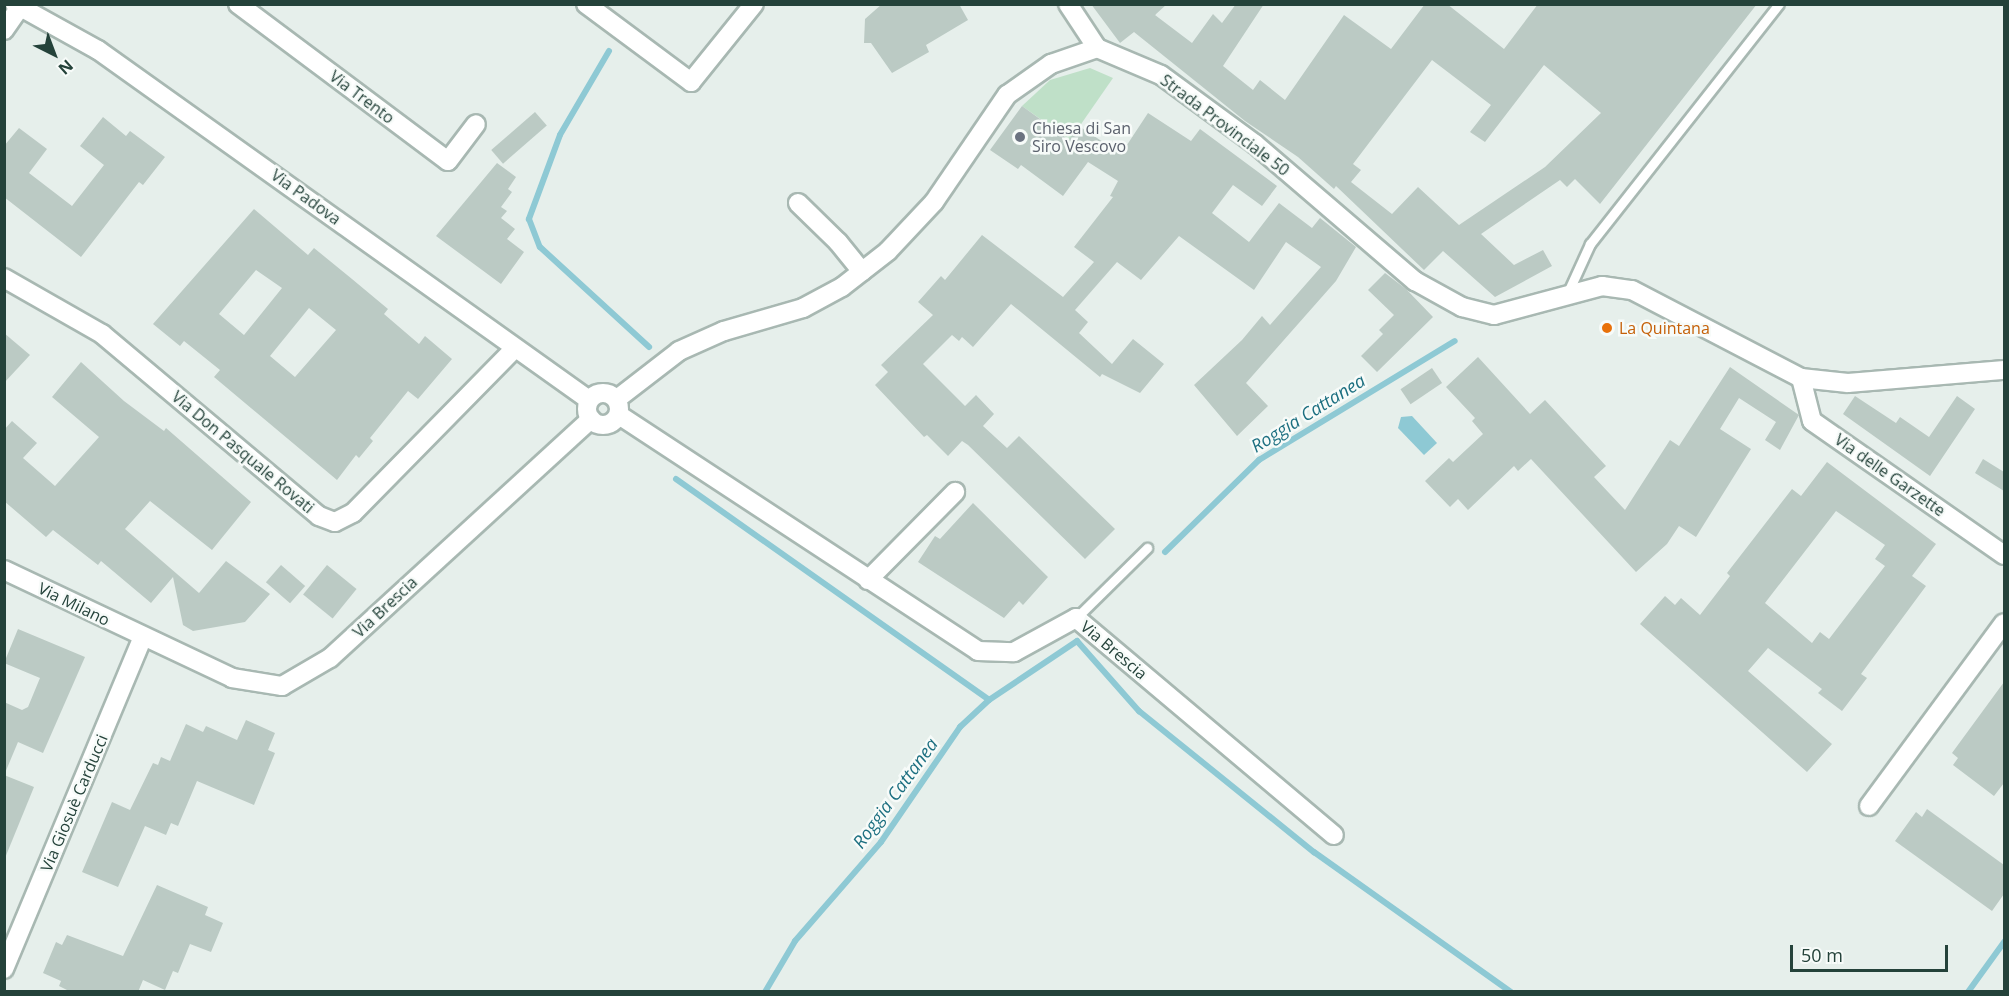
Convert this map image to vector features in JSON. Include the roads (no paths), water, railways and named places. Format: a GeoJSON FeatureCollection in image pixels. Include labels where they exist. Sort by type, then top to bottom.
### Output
{"type":"FeatureCollection","features":[{"type":"Feature","properties":{"kind":"street","name":"Via Trento"},"geometry":{"type":"LineString","coordinates":[[237,4],[448,161],[476,124]]}},
{"type":"Feature","properties":{"kind":"street"},"geometry":{"type":"LineString","coordinates":[[586,4],[691,82],[754,4]]}},
{"type":"Feature","properties":{"kind":"street"},"geometry":{"type":"LineString","coordinates":[[618,407],[603,392],[589,400],[587,410],[591,419],[606,425],[618,407],[679,351],[724,331],[803,308],[862,272],[888,251],[934,202],[1007,95],[1051,64],[1097,48],[1068,4]]}},
{"type":"Feature","properties":{"kind":"street"},"geometry":{"type":"LineString","coordinates":[[4,30],[19,5]]}},
{"type":"Feature","properties":{"kind":"street","name":"Via Padova"},"geometry":{"type":"LineString","coordinates":[[19,5],[98,50],[589,400]]}},
{"type":"Feature","properties":{"kind":"street","name":"Strada Provinciale 50"},"geometry":{"type":"LineString","coordinates":[[1097,48],[1161,75],[1255,144],[1415,281],[1462,307],[1494,315],[1568,292],[1602,286],[1632,290],[1801,378]]}},
{"type":"Feature","properties":{"kind":"street"},"geometry":{"type":"LineString","coordinates":[[798,203],[862,272]]}},
{"type":"Feature","properties":{"kind":"street","name":"Via Don Pasquale Rovati"},"geometry":{"type":"LineString","coordinates":[[4,278],[102,334],[319,516],[335,522],[353,513],[515,348]]}},
{"type":"Feature","properties":{"kind":"street"},"geometry":{"type":"LineString","coordinates":[[1801,378],[1848,383],[2004,370]]}},
{"type":"Feature","properties":{"kind":"street","name":"Via delle Garzette"},"geometry":{"type":"LineString","coordinates":[[1801,378],[1812,421],[2004,555]]}},
{"type":"Feature","properties":{"kind":"street","name":"Via Brescia"},"geometry":{"type":"LineString","coordinates":[[618,407],[868,580],[978,651],[1014,652],[1076,618],[1334,835]]}},
{"type":"Feature","properties":{"kind":"street","name":"Via Brescia"},"geometry":{"type":"LineString","coordinates":[[143,638],[232,678],[282,686],[330,658],[591,419]]}},
{"type":"Feature","properties":{"kind":"street"},"geometry":{"type":"LineString","coordinates":[[868,580],[955,492]]}},
{"type":"Feature","properties":{"kind":"street","name":"Via Milano"},"geometry":{"type":"LineString","coordinates":[[4,570],[143,638]]}},
{"type":"Feature","properties":{"kind":"street"},"geometry":{"type":"LineString","coordinates":[[1869,806],[2004,623]]}},
{"type":"Feature","properties":{"kind":"street","name":"Via Giosuè Carducci"},"geometry":{"type":"LineString","coordinates":[[4,969],[143,638]]}},
{"type":"Feature","properties":{"kind":"lane"},"geometry":{"type":"LineString","coordinates":[[1568,292],[1590,244],[1779,4]]}},
{"type":"Feature","properties":{"kind":"lane"},"geometry":{"type":"LineString","coordinates":[[1076,618],[1147,548]]}},
{"type":"Feature","properties":{"kind":"water"},"geometry":{"type":"Polygon","coordinates":[[[1412,416],[1437,443],[1424,455],[1398,428],[1401,417],[1412,416]]]}},
{"type":"Feature","properties":{"kind":"waterway"},"geometry":{"type":"LineString","coordinates":[[609,51],[560,135],[529,219],[540,247],[649,347]]}},
{"type":"Feature","properties":{"kind":"waterway","name":"Roggia Cattanea"},"geometry":{"type":"LineString","coordinates":[[1165,552],[1259,460],[1455,341]]}},
{"type":"Feature","properties":{"kind":"waterway"},"geometry":{"type":"LineString","coordinates":[[676,479],[989,700]]}},
{"type":"Feature","properties":{"kind":"waterway"},"geometry":{"type":"LineString","coordinates":[[765,992],[795,941],[881,842],[960,727],[989,700],[1077,641],[1139,711],[1314,852],[1511,992]]}},
{"type":"Feature","properties":{"kind":"waterway"},"geometry":{"type":"LineString","coordinates":[[1968,992],[2004,942]]}},
{"type":"Feature","properties":{"kind":"place","name":"Chiesa di San Siro Vescovo"},"geometry":{"type":"Point","coordinates":[1020,137]}},
{"type":"Feature","properties":{"kind":"place","name":"La Quintana"},"geometry":{"type":"Point","coordinates":[1607,328]}}]}
